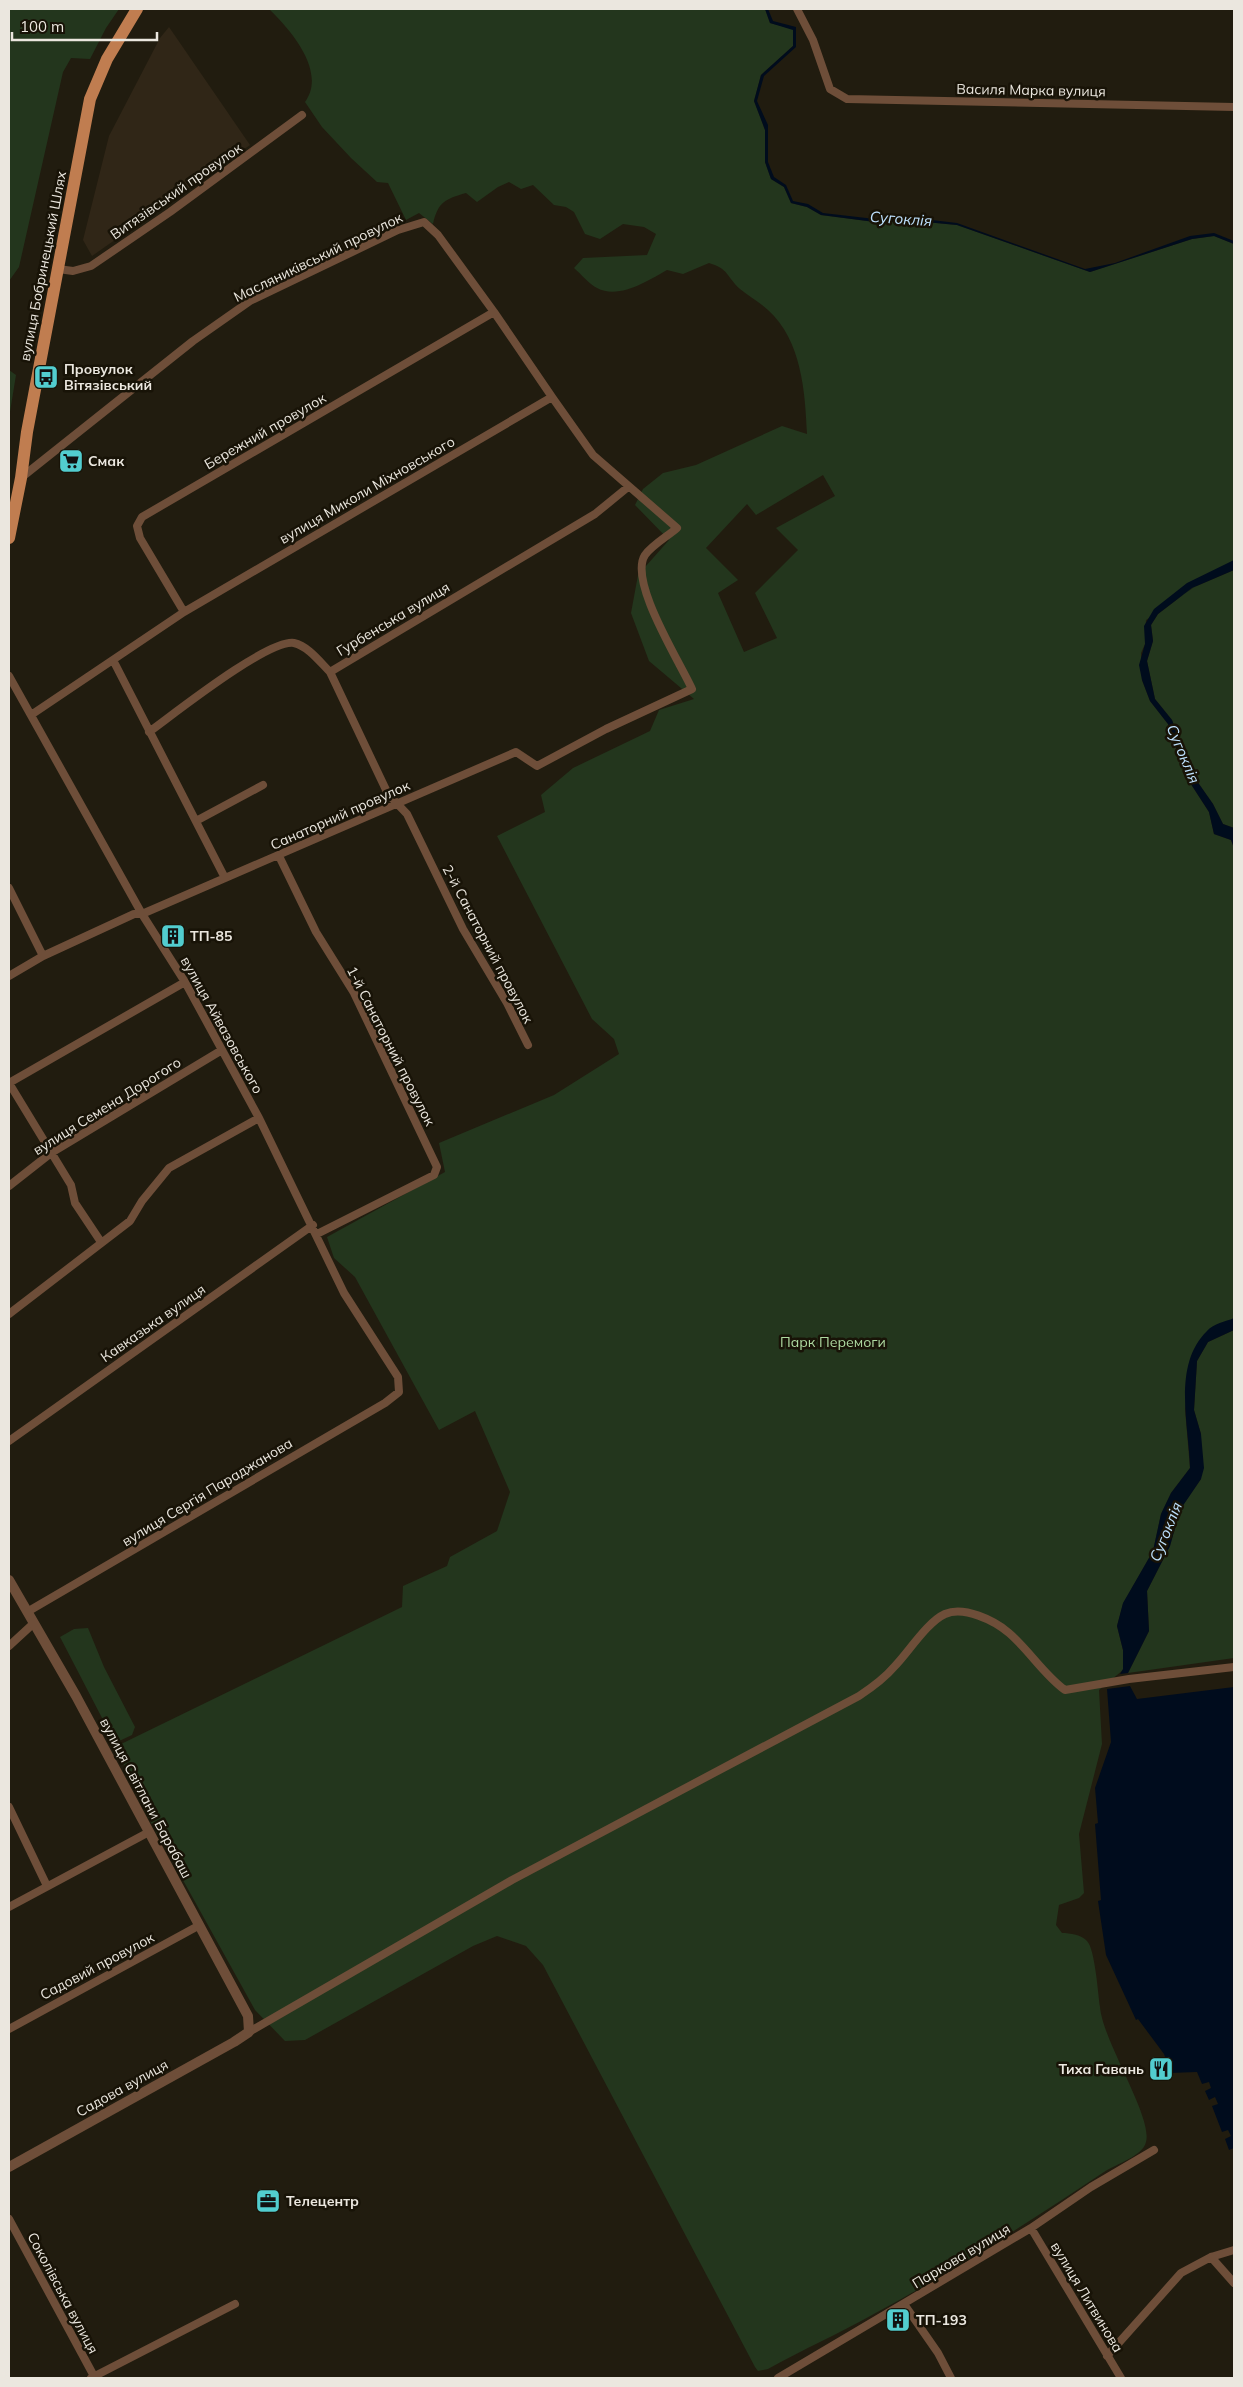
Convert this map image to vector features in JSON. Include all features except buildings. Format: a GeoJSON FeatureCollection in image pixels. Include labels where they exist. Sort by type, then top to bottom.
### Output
{"type":"FeatureCollection","features":[{"type":"Feature","properties":{"kind":"main road","name":"вулиця Бобринецький Шлях"},"geometry":{"type":"LineString","coordinates":[[9,538],[90,98],[107,59],[137,9]]}},
{"type":"Feature","properties":{"kind":"street","name":"Василя Марка вулиця"},"geometry":{"type":"LineString","coordinates":[[797,9],[813,40],[830,89],[847,99],[1234,107]]}},
{"type":"Feature","properties":{"kind":"street","name":"Витязівський провулок"},"geometry":{"type":"LineString","coordinates":[[58,269],[73,271],[91,266],[170,212],[302,115]]}},
{"type":"Feature","properties":{"kind":"street","name":"Масляниківський провулок"},"geometry":{"type":"LineString","coordinates":[[21,478],[193,340],[250,301],[398,230],[424,222],[438,235],[494,312]]}},
{"type":"Feature","properties":{"kind":"street"},"geometry":{"type":"LineString","coordinates":[[494,312],[576,435],[593,455],[628,488]]}},
{"type":"Feature","properties":{"kind":"street","name":"Бережний провулок"},"geometry":{"type":"LineString","coordinates":[[184,612],[140,538],[137,526],[142,517],[494,312]]}},
{"type":"Feature","properties":{"kind":"street","name":"вулиця Миколи Міхновського"},"geometry":{"type":"LineString","coordinates":[[31,715],[184,612],[552,397]]}},
{"type":"Feature","properties":{"kind":"street","name":"Гурбенська вулиця"},"geometry":{"type":"LineString","coordinates":[[149,732],[268,649],[283,643],[296,644],[308,650],[330,672],[595,514],[628,488]]}},
{"type":"Feature","properties":{"kind":"street","name":"Санаторний провулок"},"geometry":{"type":"LineString","coordinates":[[9,976],[43,956],[134,914],[142,914],[279,856],[516,752],[537,766],[606,729],[692,689],[648,601],[641,569],[645,555],[678,528],[628,488]]}},
{"type":"Feature","properties":{"kind":"street"},"geometry":{"type":"LineString","coordinates":[[113,660],[225,878]]}},
{"type":"Feature","properties":{"kind":"street","name":"2-й Санаторний провулок"},"geometry":{"type":"LineString","coordinates":[[330,672],[388,794],[407,814],[463,929],[507,1003],[528,1046]]}},
{"type":"Feature","properties":{"kind":"street","name":"вулиця Айвазовського"},"geometry":{"type":"LineString","coordinates":[[9,676],[142,914],[185,982],[259,1118],[313,1225],[344,1293],[398,1377],[399,1392]]}},
{"type":"Feature","properties":{"kind":"street"},"geometry":{"type":"LineString","coordinates":[[196,821],[263,785]]}},
{"type":"Feature","properties":{"kind":"street","name":"1-й Санаторний провулок"},"geometry":{"type":"LineString","coordinates":[[279,856],[316,932],[354,994],[437,1167],[434,1175],[317,1234]]}},
{"type":"Feature","properties":{"kind":"street"},"geometry":{"type":"LineString","coordinates":[[9,888],[43,956]]}},
{"type":"Feature","properties":{"kind":"street"},"geometry":{"type":"LineString","coordinates":[[101,1242],[75,1203],[71,1185],[9,1083],[185,982]]}},
{"type":"Feature","properties":{"kind":"street","name":"вулиця Семена Дорогого"},"geometry":{"type":"LineString","coordinates":[[9,1186],[51,1153],[222,1050]]}},
{"type":"Feature","properties":{"kind":"street"},"geometry":{"type":"LineString","coordinates":[[9,1314],[130,1221],[142,1201],[169,1168],[259,1118]]}},
{"type":"Feature","properties":{"kind":"street","name":"Кавказька вулиця"},"geometry":{"type":"LineString","coordinates":[[9,1441],[313,1225]]}},
{"type":"Feature","properties":{"kind":"street","name":"вулиця Сергія Параджанова"},"geometry":{"type":"LineString","coordinates":[[27,1612],[385,1403],[399,1392]]}},
{"type":"Feature","properties":{"kind":"street","name":"вулиця Світлани Барабаш"},"geometry":{"type":"LineString","coordinates":[[9,1580],[149,1832],[248,2016],[248,2032]]}},
{"type":"Feature","properties":{"kind":"street"},"geometry":{"type":"LineString","coordinates":[[248,2032],[512,1880],[859,1696],[894,1668],[944,1614],[954,1612],[975,1615],[992,1621],[1025,1647],[1057,1685],[1065,1690],[1129,1679],[1234,1667]]}},
{"type":"Feature","properties":{"kind":"street"},"geometry":{"type":"LineString","coordinates":[[9,1646],[34,1623]]}},
{"type":"Feature","properties":{"kind":"street"},"geometry":{"type":"LineString","coordinates":[[9,1807],[47,1886]]}},
{"type":"Feature","properties":{"kind":"street"},"geometry":{"type":"LineString","coordinates":[[9,1907],[149,1832]]}},
{"type":"Feature","properties":{"kind":"street","name":"Садовий провулок"},"geometry":{"type":"LineString","coordinates":[[9,2029],[198,1926]]}},
{"type":"Feature","properties":{"kind":"street","name":"Садова вулиця"},"geometry":{"type":"LineString","coordinates":[[9,2167],[248,2032]]}},
{"type":"Feature","properties":{"kind":"street","name":"Паркова вулиця"},"geometry":{"type":"LineString","coordinates":[[778,2378],[1032,2228],[1091,2187],[1154,2150]]}},
{"type":"Feature","properties":{"kind":"street","name":"Соколівська вулиця"},"geometry":{"type":"LineString","coordinates":[[9,2219],[94,2378]]}},
{"type":"Feature","properties":{"kind":"street","name":"вулиця Литвинова"},"geometry":{"type":"LineString","coordinates":[[1032,2228],[1121,2378]]}},
{"type":"Feature","properties":{"kind":"street"},"geometry":{"type":"LineString","coordinates":[[1107,2356],[1181,2273],[1211,2257],[1234,2250]]}},
{"type":"Feature","properties":{"kind":"street"},"geometry":{"type":"LineString","coordinates":[[1211,2257],[1234,2283]]}},
{"type":"Feature","properties":{"kind":"street"},"geometry":{"type":"LineString","coordinates":[[94,2378],[235,2304]]}},
{"type":"Feature","properties":{"kind":"street"},"geometry":{"type":"LineString","coordinates":[[904,2304],[938,2353],[951,2378]]}},
{"type":"Feature","properties":{"kind":"shaded area"},"geometry":{"type":"Polygon","coordinates":[[[169,27],[250,145],[92,256],[83,240],[109,136],[160,38],[169,27]]]}},
{"type":"Feature","properties":{"kind":"green space"},"geometry":{"type":"Polygon","coordinates":[[[9,9],[119,9],[106,28],[90,59],[71,58],[63,72],[19,267],[9,281],[9,9]]]}},
{"type":"Feature","properties":{"kind":"green space","name":"Парк Перемоги"},"geometry":{"type":"Polygon","coordinates":[[[269,9],[765,9],[770,23],[793,29],[793,46],[761,75],[754,101],[765,130],[765,162],[771,179],[784,187],[791,203],[807,207],[821,215],[875,222],[915,221],[957,225],[1090,272],[1192,239],[1214,236],[1234,244],[1234,560],[1146,620],[1145,644],[1141,653],[1142,680],[1150,701],[1168,724],[1187,778],[1209,812],[1214,834],[1231,840],[1234,848],[1234,1318],[1197,1344],[1185,1409],[1190,1468],[1171,1493],[1161,1514],[1153,1551],[1123,1604],[1117,1626],[1123,1650],[1123,1670],[1099,1690],[1102,1744],[1079,1834],[1084,1893],[1079,1898],[1059,1905],[1056,1925],[1062,1933],[1082,1937],[1090,1946],[1103,2022],[1142,2115],[1146,2130],[1146,2142],[1144,2147],[1135,2156],[1104,2172],[961,2264],[902,2299],[768,2369],[758,2371],[755,2367],[543,1965],[526,1946],[497,1936],[473,1946],[305,2040],[285,2041],[255,2010],[143,1808],[124,1766],[119,1745],[402,1607],[403,1586],[447,1566],[450,1557],[497,1531],[510,1492],[475,1411],[439,1430],[355,1277],[334,1258],[327,1237],[445,1172],[439,1143],[554,1095],[619,1054],[614,1039],[592,1019],[497,836],[545,812],[541,795],[573,768],[650,731],[659,710],[694,699],[649,661],[631,613],[638,575],[669,540],[635,505],[643,489],[663,473],[696,465],[782,426],[807,434],[803,384],[795,352],[788,337],[768,310],[740,289],[727,273],[716,265],[709,263],[683,274],[667,270],[634,287],[615,292],[597,288],[574,268],[583,258],[647,255],[656,234],[644,227],[623,224],[600,239],[585,234],[574,212],[566,207],[554,205],[533,185],[521,189],[509,182],[498,187],[477,202],[466,193],[453,197],[440,206],[433,224],[419,213],[406,220],[388,183],[377,182],[351,158],[322,127],[305,102],[311,90],[312,78],[304,52],[287,28],[269,9]],[[823,475],[756,515],[747,504],[706,548],[738,580],[718,593],[744,652],[777,638],[755,593],[798,550],[776,528],[835,496],[823,475]]]}},
{"type":"Feature","properties":{"kind":"green space"},"geometry":{"type":"Polygon","coordinates":[[[9,370],[16,375],[9,418],[9,370]]]}},
{"type":"Feature","properties":{"kind":"green space"},"geometry":{"type":"Polygon","coordinates":[[[1234,570],[1234,828],[1223,824],[1213,804],[1192,774],[1172,720],[1155,699],[1147,661],[1153,641],[1151,625],[1158,614],[1192,588],[1234,570]]]}},
{"type":"Feature","properties":{"kind":"green space"},"geometry":{"type":"Polygon","coordinates":[[[1234,1330],[1234,1658],[1128,1673],[1149,1631],[1147,1591],[1170,1546],[1180,1509],[1201,1479],[1201,1434],[1194,1410],[1197,1361],[1208,1342],[1234,1330]]]}},
{"type":"Feature","properties":{"kind":"green space"},"geometry":{"type":"Polygon","coordinates":[[[88,1628],[104,1667],[135,1727],[132,1735],[115,1743],[60,1637],[74,1629],[88,1628]]]}},
{"type":"Feature","properties":{"kind":"water","name":"Сугоклія"},"geometry":{"type":"Polygon","coordinates":[[[765,9],[768,9],[773,21],[796,27],[796,47],[764,76],[757,101],[768,125],[768,162],[774,177],[786,185],[793,201],[808,204],[823,213],[875,219],[915,218],[957,223],[1085,269],[1115,263],[1190,236],[1214,233],[1234,241],[1234,244],[1214,236],[1192,239],[1090,272],[957,225],[915,221],[875,222],[821,215],[807,207],[791,203],[784,187],[771,179],[765,162],[765,130],[754,101],[761,75],[793,46],[793,30],[770,23],[765,9]]]}},
{"type":"Feature","properties":{"kind":"water","name":"Сугоклія"},"geometry":{"type":"Polygon","coordinates":[[[1234,560],[1234,570],[1192,588],[1158,614],[1151,625],[1153,641],[1147,661],[1155,699],[1172,720],[1192,774],[1213,804],[1223,824],[1234,828],[1234,848],[1231,840],[1214,834],[1209,812],[1187,778],[1168,724],[1150,701],[1142,680],[1139,665],[1145,644],[1144,626],[1154,609],[1187,583],[1234,560]]]}},
{"type":"Feature","properties":{"kind":"water","name":"Сугоклія"},"geometry":{"type":"Polygon","coordinates":[[[1234,1318],[1234,1330],[1208,1342],[1197,1361],[1194,1410],[1201,1434],[1204,1468],[1201,1479],[1180,1510],[1170,1546],[1147,1591],[1149,1631],[1128,1673],[1120,1674],[1123,1669],[1123,1650],[1117,1626],[1123,1603],[1153,1551],[1161,1514],[1171,1493],[1190,1468],[1185,1396],[1189,1361],[1196,1345],[1210,1328],[1234,1318]]]}},
{"type":"Feature","properties":{"kind":"water"},"geometry":{"type":"Polygon","coordinates":[[[1130,1686],[1137,1699],[1234,1687],[1234,2148],[1229,2150],[1225,2139],[1231,2136],[1228,2130],[1222,2132],[1212,2106],[1218,2104],[1215,2097],[1209,2100],[1205,2091],[1211,2088],[1209,2082],[1202,2084],[1197,2072],[1170,2073],[1166,2067],[1168,2066],[1164,2054],[1138,2019],[1136,2020],[1106,1955],[1098,1901],[1101,1900],[1095,1824],[1098,1823],[1095,1788],[1111,1742],[1107,1689],[1130,1686]]]}},
{"type":"Feature","properties":{"kind":"place","name":"Провулок Вітязівський"},"geometry":{"type":"Point","coordinates":[46,377]}},
{"type":"Feature","properties":{"kind":"place","name":"Смак"},"geometry":{"type":"Point","coordinates":[71,461]}},
{"type":"Feature","properties":{"kind":"place","name":"ТП-85"},"geometry":{"type":"Point","coordinates":[173,936]}},
{"type":"Feature","properties":{"kind":"place","name":"Тиха Гавань"},"geometry":{"type":"Point","coordinates":[1161,2069]}},
{"type":"Feature","properties":{"kind":"place","name":"Телецентр"},"geometry":{"type":"Point","coordinates":[268,2201]}},
{"type":"Feature","properties":{"kind":"place","name":"ТП-193"},"geometry":{"type":"Point","coordinates":[898,2320]}}]}
